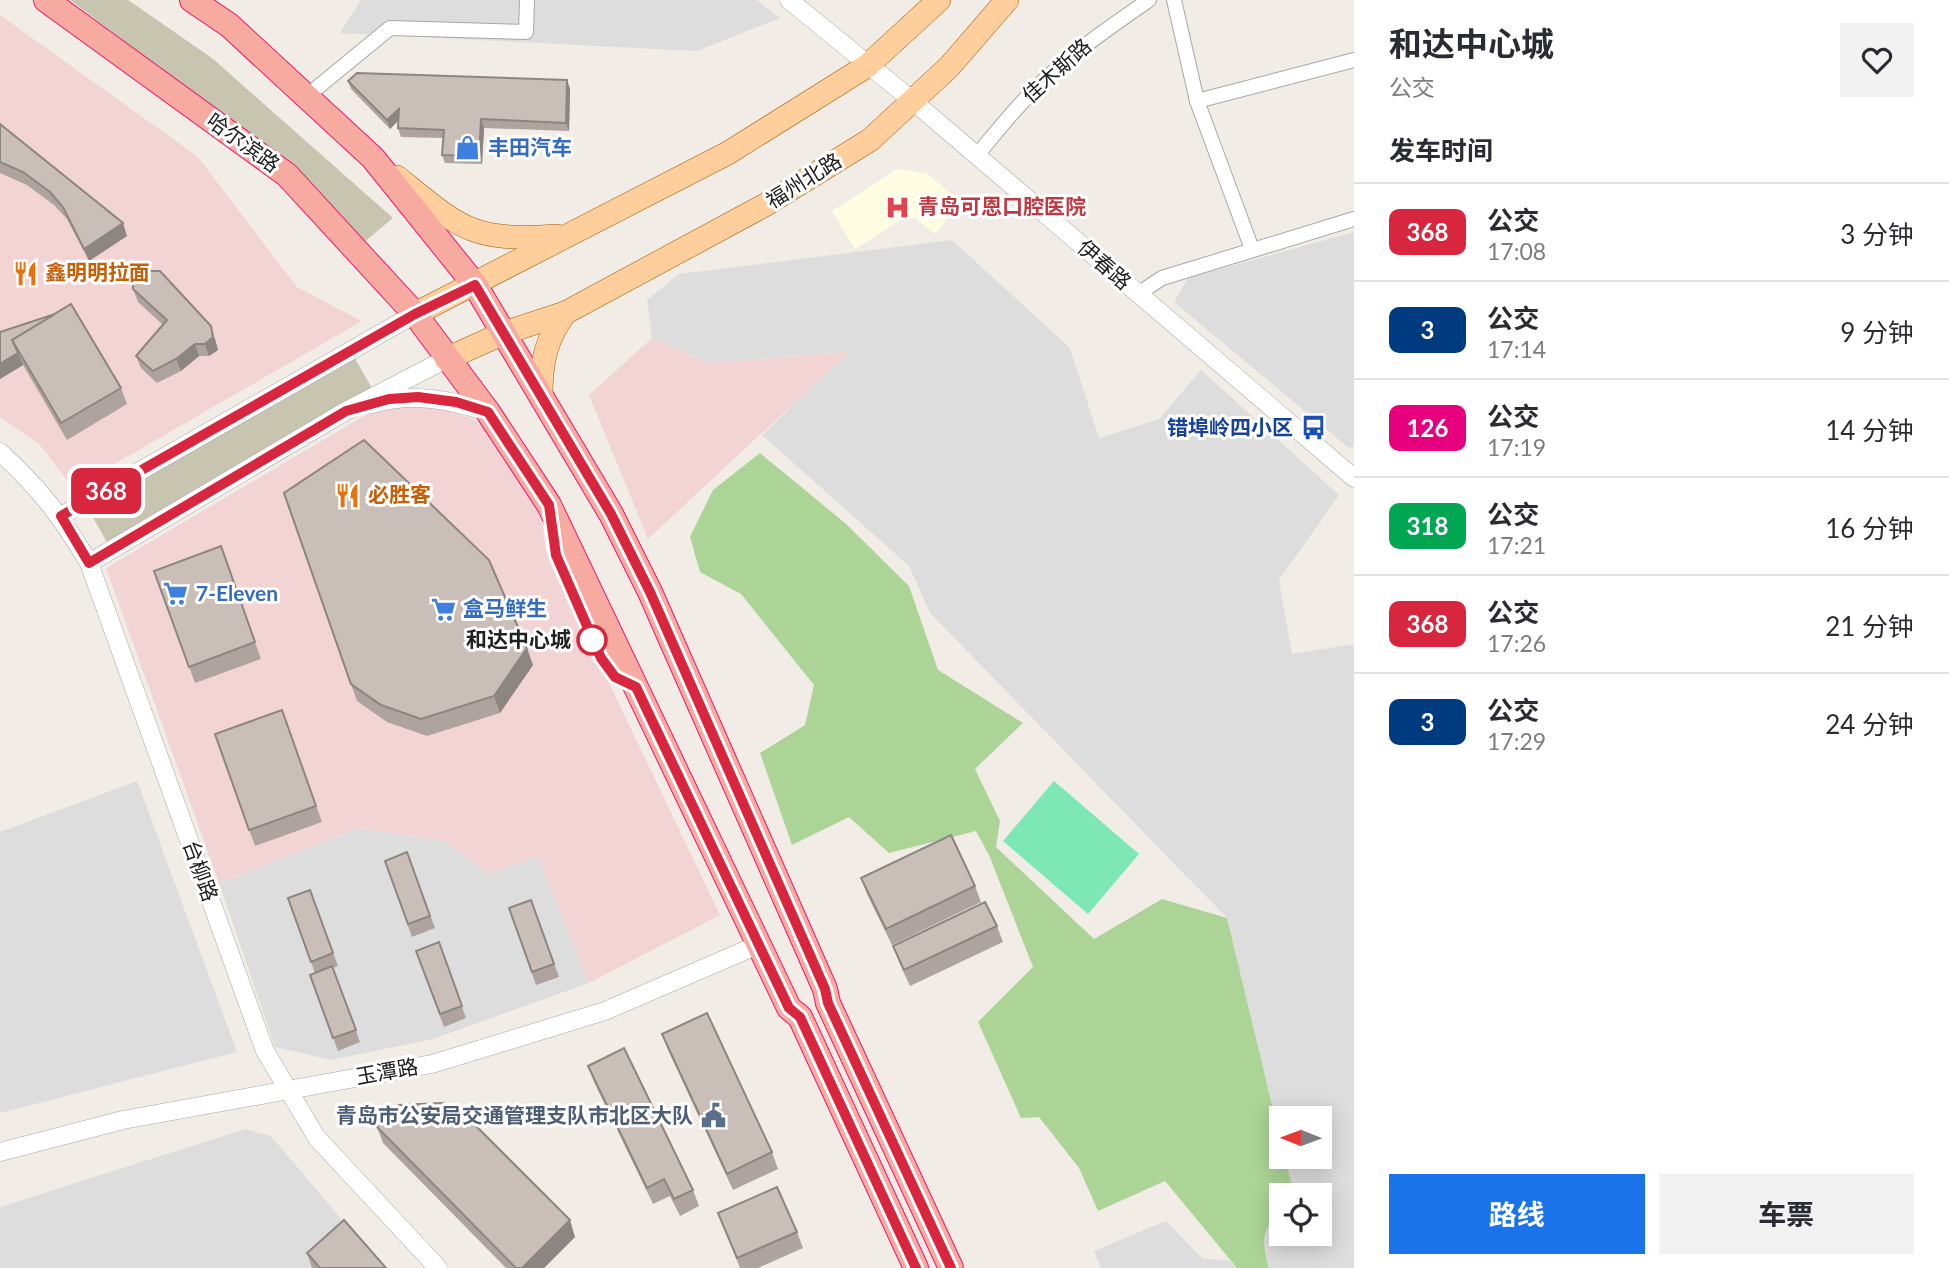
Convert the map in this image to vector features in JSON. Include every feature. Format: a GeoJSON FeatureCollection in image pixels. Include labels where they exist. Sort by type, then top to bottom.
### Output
{"type":"FeatureCollection","features":[{"type":"Feature","properties":{"kind":"highway","name":"哈尔滨路"},"geometry":{"type":"LineString","coordinates":[[46,0],[287,175],[415,314],[446,359]]}},
{"type":"Feature","properties":{"kind":"highway"},"geometry":{"type":"LineString","coordinates":[[192,0],[229,25],[373,159],[475,285],[504,333],[611,514],[650,592],[825,989],[828,1003],[951,1268]]}},
{"type":"Feature","properties":{"kind":"highway"},"geometry":{"type":"LineString","coordinates":[[446,359],[488,412],[549,505],[789,1008],[800,1017],[916,1268]]}},
{"type":"Feature","properties":{"kind":"main road"},"geometry":{"type":"LineString","coordinates":[[415,314],[728,153],[867,66],[939,0]]}},
{"type":"Feature","properties":{"kind":"main road","name":"福州北路"},"geometry":{"type":"LineString","coordinates":[[446,359],[504,333],[565,313],[765,205],[870,139],[949,67],[1007,0]]}},
{"type":"Feature","properties":{"kind":"main road"},"geometry":{"type":"LineString","coordinates":[[373,159],[433,209],[472,231],[524,239],[567,235]]}},
{"type":"Feature","properties":{"kind":"main road"},"geometry":{"type":"LineString","coordinates":[[541,395],[541,367],[549,335],[565,313]]}},
{"type":"Feature","properties":{"kind":"street"},"geometry":{"type":"LineString","coordinates":[[307,96],[390,28],[526,32],[527,0]]}},
{"type":"Feature","properties":{"kind":"street","name":"伊春路"},"geometry":{"type":"LineString","coordinates":[[789,0],[977,155],[1354,478]]}},
{"type":"Feature","properties":{"kind":"street","name":"佳木斯路"},"geometry":{"type":"LineString","coordinates":[[977,155],[1054,70],[1092,39],[1149,0]]}},
{"type":"Feature","properties":{"kind":"street"},"geometry":{"type":"LineString","coordinates":[[1174,0],[1197,101],[1252,249]]}},
{"type":"Feature","properties":{"kind":"street"},"geometry":{"type":"LineString","coordinates":[[1197,101],[1354,60]]}},
{"type":"Feature","properties":{"kind":"street"},"geometry":{"type":"LineString","coordinates":[[1138,294],[1162,278],[1354,219]]}},
{"type":"Feature","properties":{"kind":"street"},"geometry":{"type":"LineString","coordinates":[[61,516],[415,314]]}},
{"type":"Feature","properties":{"kind":"street"},"geometry":{"type":"LineString","coordinates":[[89,563],[346,411],[446,359]]}},
{"type":"Feature","properties":{"kind":"street"},"geometry":{"type":"LineString","coordinates":[[346,411],[389,399],[418,397],[456,402],[488,412]]}},
{"type":"Feature","properties":{"kind":"street","name":"台柳路"},"geometry":{"type":"LineString","coordinates":[[0,452],[41,490],[61,516],[89,563],[265,1051],[317,1138],[438,1268]]}},
{"type":"Feature","properties":{"kind":"street","name":"玉潭路"},"geometry":{"type":"LineString","coordinates":[[0,1152],[123,1120],[432,1064],[605,1011],[760,944]]}},
{"type":"Feature","properties":{"kind":"shaded area"},"geometry":{"type":"Polygon","coordinates":[[[70,0],[128,0],[212,58],[393,218],[363,243],[261,144],[70,0]]]}},
{"type":"Feature","properties":{"kind":"shaded area"},"geometry":{"type":"Polygon","coordinates":[[[361,0],[757,0],[780,18],[697,51],[340,33],[361,0]]]}},
{"type":"Feature","properties":{"kind":"shaded area"},"geometry":{"type":"Polygon","coordinates":[[[0,15],[197,156],[297,287],[362,321],[73,488],[40,445],[0,417],[0,15]]]}},
{"type":"Feature","properties":{"kind":"shaded area","name":"青岛可恩口腔医院"},"geometry":{"type":"Polygon","coordinates":[[[897,169],[926,173],[961,202],[935,234],[915,218],[902,219],[855,249],[832,211],[897,169]]]}},
{"type":"Feature","properties":{"kind":"shaded area","name":"错埠岭四小区"},"geometry":{"type":"Polygon","coordinates":[[[1354,232],[1354,446],[1349,448],[1174,302],[1188,278],[1354,232]]]}},
{"type":"Feature","properties":{"kind":"shaded area"},"geometry":{"type":"Polygon","coordinates":[[[952,240],[1070,348],[1099,438],[1159,419],[1201,370],[1339,495],[1279,580],[1292,654],[1354,644],[1354,1268],[1269,1268],[1263,1245],[1269,1222],[1269,1246],[1332,1246],[1332,1183],[1291,1183],[1288,1169],[1332,1169],[1332,1106],[1272,1106],[1227,918],[930,613],[909,566],[762,435],[848,352],[708,363],[652,338],[647,300],[679,274],[952,240]]]}},
{"type":"Feature","properties":{"kind":"shaded area"},"geometry":{"type":"Polygon","coordinates":[[[652,338],[708,363],[849,352],[648,539],[589,395],[652,338]]]}},
{"type":"Feature","properties":{"kind":"shaded area"},"geometry":{"type":"Polygon","coordinates":[[[354,357],[373,390],[108,544],[87,507],[354,357]]]}},
{"type":"Feature","properties":{"kind":"shaded area","name":"和达中心城"},"geometry":{"type":"Polygon","coordinates":[[[424,403],[471,418],[499,438],[539,495],[546,551],[720,915],[589,983],[538,856],[488,874],[445,841],[359,828],[219,883],[106,568],[379,407],[424,403]]]}},
{"type":"Feature","properties":{"kind":"shaded area"},"geometry":{"type":"Polygon","coordinates":[[[137,781],[237,1052],[0,1113],[0,832],[137,781]]]}},
{"type":"Feature","properties":{"kind":"shaded area"},"geometry":{"type":"Polygon","coordinates":[[[359,828],[445,841],[488,874],[538,856],[589,983],[433,1039],[331,1060],[275,1047],[219,883],[359,828]]]}},
{"type":"Feature","properties":{"kind":"shaded area"},"geometry":{"type":"Polygon","coordinates":[[[245,1129],[271,1136],[383,1268],[0,1268],[0,1207],[245,1129]]]}},
{"type":"Feature","properties":{"kind":"shaded area"},"geometry":{"type":"Polygon","coordinates":[[[1166,1221],[1203,1259],[1229,1260],[1237,1268],[1101,1268],[1094,1251],[1166,1221]]]}},
{"type":"Feature","properties":{"kind":"green space"},"geometry":{"type":"Polygon","coordinates":[[[760,453],[845,523],[909,586],[938,670],[1023,723],[975,769],[1000,821],[996,847],[1094,939],[1162,899],[1227,918],[1272,1106],[1269,1106],[1269,1169],[1288,1169],[1291,1183],[1269,1183],[1269,1225],[1264,1244],[1269,1268],[1237,1268],[1165,1181],[1098,1211],[1079,1168],[1039,1117],[1021,1118],[978,1022],[1033,967],[989,855],[976,831],[889,853],[849,817],[792,845],[760,753],[805,725],[814,685],[741,594],[700,572],[690,537],[713,490],[760,453]]]}},
{"type":"Feature","properties":{"kind":"green space"},"geometry":{"type":"Polygon","coordinates":[[[1054,781],[1139,854],[1088,914],[1003,841],[1054,781]]]}},
{"type":"Feature","properties":{"kind":"building"},"geometry":{"type":"Polygon","coordinates":[[[357,73],[567,80],[566,123],[481,119],[479,156],[442,155],[444,130],[398,128],[399,109],[387,120],[348,81],[357,73]]]}},
{"type":"Feature","properties":{"kind":"building"},"geometry":{"type":"Polygon","coordinates":[[[0,124],[123,223],[84,249],[63,207],[50,192],[23,172],[0,162],[0,124]]]}},
{"type":"Feature","properties":{"kind":"building"},"geometry":{"type":"Polygon","coordinates":[[[133,271],[160,271],[211,326],[213,337],[205,344],[195,344],[176,359],[153,371],[136,356],[167,320],[133,289],[133,271]]]}},
{"type":"Feature","properties":{"kind":"building"},"geometry":{"type":"Polygon","coordinates":[[[71,304],[121,388],[61,423],[12,340],[71,304]]]}},
{"type":"Feature","properties":{"kind":"building"},"geometry":{"type":"Polygon","coordinates":[[[55,314],[12,340],[18,353],[0,364],[0,332],[55,314]]]}},
{"type":"Feature","properties":{"kind":"building"},"geometry":{"type":"Polygon","coordinates":[[[364,440],[489,560],[527,648],[494,696],[421,719],[381,705],[351,684],[284,493],[364,440]]]}},
{"type":"Feature","properties":{"kind":"building"},"geometry":{"type":"Polygon","coordinates":[[[221,546],[255,642],[189,667],[154,571],[221,546]]]}},
{"type":"Feature","properties":{"kind":"building"},"geometry":{"type":"Polygon","coordinates":[[[282,710],[316,806],[249,830],[215,734],[282,710]]]}},
{"type":"Feature","properties":{"kind":"building"},"geometry":{"type":"Polygon","coordinates":[[[951,835],[975,886],[886,929],[861,878],[951,835]]]}},
{"type":"Feature","properties":{"kind":"building"},"geometry":{"type":"Polygon","coordinates":[[[407,852],[430,916],[408,924],[385,861],[407,852]]]}},
{"type":"Feature","properties":{"kind":"building"},"geometry":{"type":"Polygon","coordinates":[[[310,890],[333,953],[311,962],[288,898],[310,890]]]}},
{"type":"Feature","properties":{"kind":"building"},"geometry":{"type":"Polygon","coordinates":[[[531,900],[554,964],[532,972],[509,908],[531,900]]]}},
{"type":"Feature","properties":{"kind":"building"},"geometry":{"type":"Polygon","coordinates":[[[985,902],[997,926],[904,970],[893,946],[985,902]]]}},
{"type":"Feature","properties":{"kind":"building"},"geometry":{"type":"Polygon","coordinates":[[[439,942],[462,1006],[440,1014],[416,951],[439,942]]]}},
{"type":"Feature","properties":{"kind":"building"},"geometry":{"type":"Polygon","coordinates":[[[332,966],[356,1030],[333,1038],[310,975],[332,966]]]}},
{"type":"Feature","properties":{"kind":"building"},"geometry":{"type":"Polygon","coordinates":[[[707,1013],[772,1152],[727,1174],[662,1034],[707,1013]]]}},
{"type":"Feature","properties":{"kind":"building"},"geometry":{"type":"Polygon","coordinates":[[[624,1048],[693,1190],[674,1199],[664,1179],[647,1188],[588,1066],[624,1048]]]}},
{"type":"Feature","properties":{"kind":"building"},"geometry":{"type":"Polygon","coordinates":[[[443,1103],[456,1116],[461,1111],[570,1220],[522,1268],[516,1268],[377,1127],[399,1105],[443,1103]]]}},
{"type":"Feature","properties":{"kind":"building"},"geometry":{"type":"Polygon","coordinates":[[[777,1187],[797,1232],[737,1258],[718,1213],[777,1187]]]}},
{"type":"Feature","properties":{"kind":"building"},"geometry":{"type":"Polygon","coordinates":[[[344,1220],[386,1268],[320,1268],[307,1253],[344,1220]]]}},
{"type":"Feature","properties":{"kind":"bus line","name":"368"},"geometry":{"type":"LineString","coordinates":[[916,1268],[800,1017],[789,1008],[636,687],[615,677],[601,658],[556,555],[551,535],[549,505],[488,412],[456,402],[418,397],[389,399],[346,411],[89,563],[61,516],[415,314],[475,285],[611,514],[650,592],[825,989],[828,1003],[951,1268]]}},
{"type":"Feature","properties":{"kind":"place","name":"丰田汽车"},"geometry":{"type":"Point","coordinates":[468,148]}},
{"type":"Feature","properties":{"kind":"place","name":"青岛可恩口腔医院"},"geometry":{"type":"Point","coordinates":[898,207]}},
{"type":"Feature","properties":{"kind":"place","name":"鑫明明拉面"},"geometry":{"type":"Point","coordinates":[25,273]}},
{"type":"Feature","properties":{"kind":"place","name":"错埠岭四小区"},"geometry":{"type":"Point","coordinates":[1313,428]}},
{"type":"Feature","properties":{"kind":"place","name":"必胜客"},"geometry":{"type":"Point","coordinates":[348,495]}},
{"type":"Feature","properties":{"kind":"place","name":"7-Eleven"},"geometry":{"type":"Point","coordinates":[176,594]}},
{"type":"Feature","properties":{"kind":"place","name":"盒马鲜生"},"geometry":{"type":"Point","coordinates":[443,609]}},
{"type":"Feature","properties":{"kind":"place","name":"和达中心城"},"geometry":{"type":"Point","coordinates":[592,640]}},
{"type":"Feature","properties":{"kind":"place","name":"青岛市公安局交通管理支队市北区大队"},"geometry":{"type":"Point","coordinates":[713,1116]}}]}
